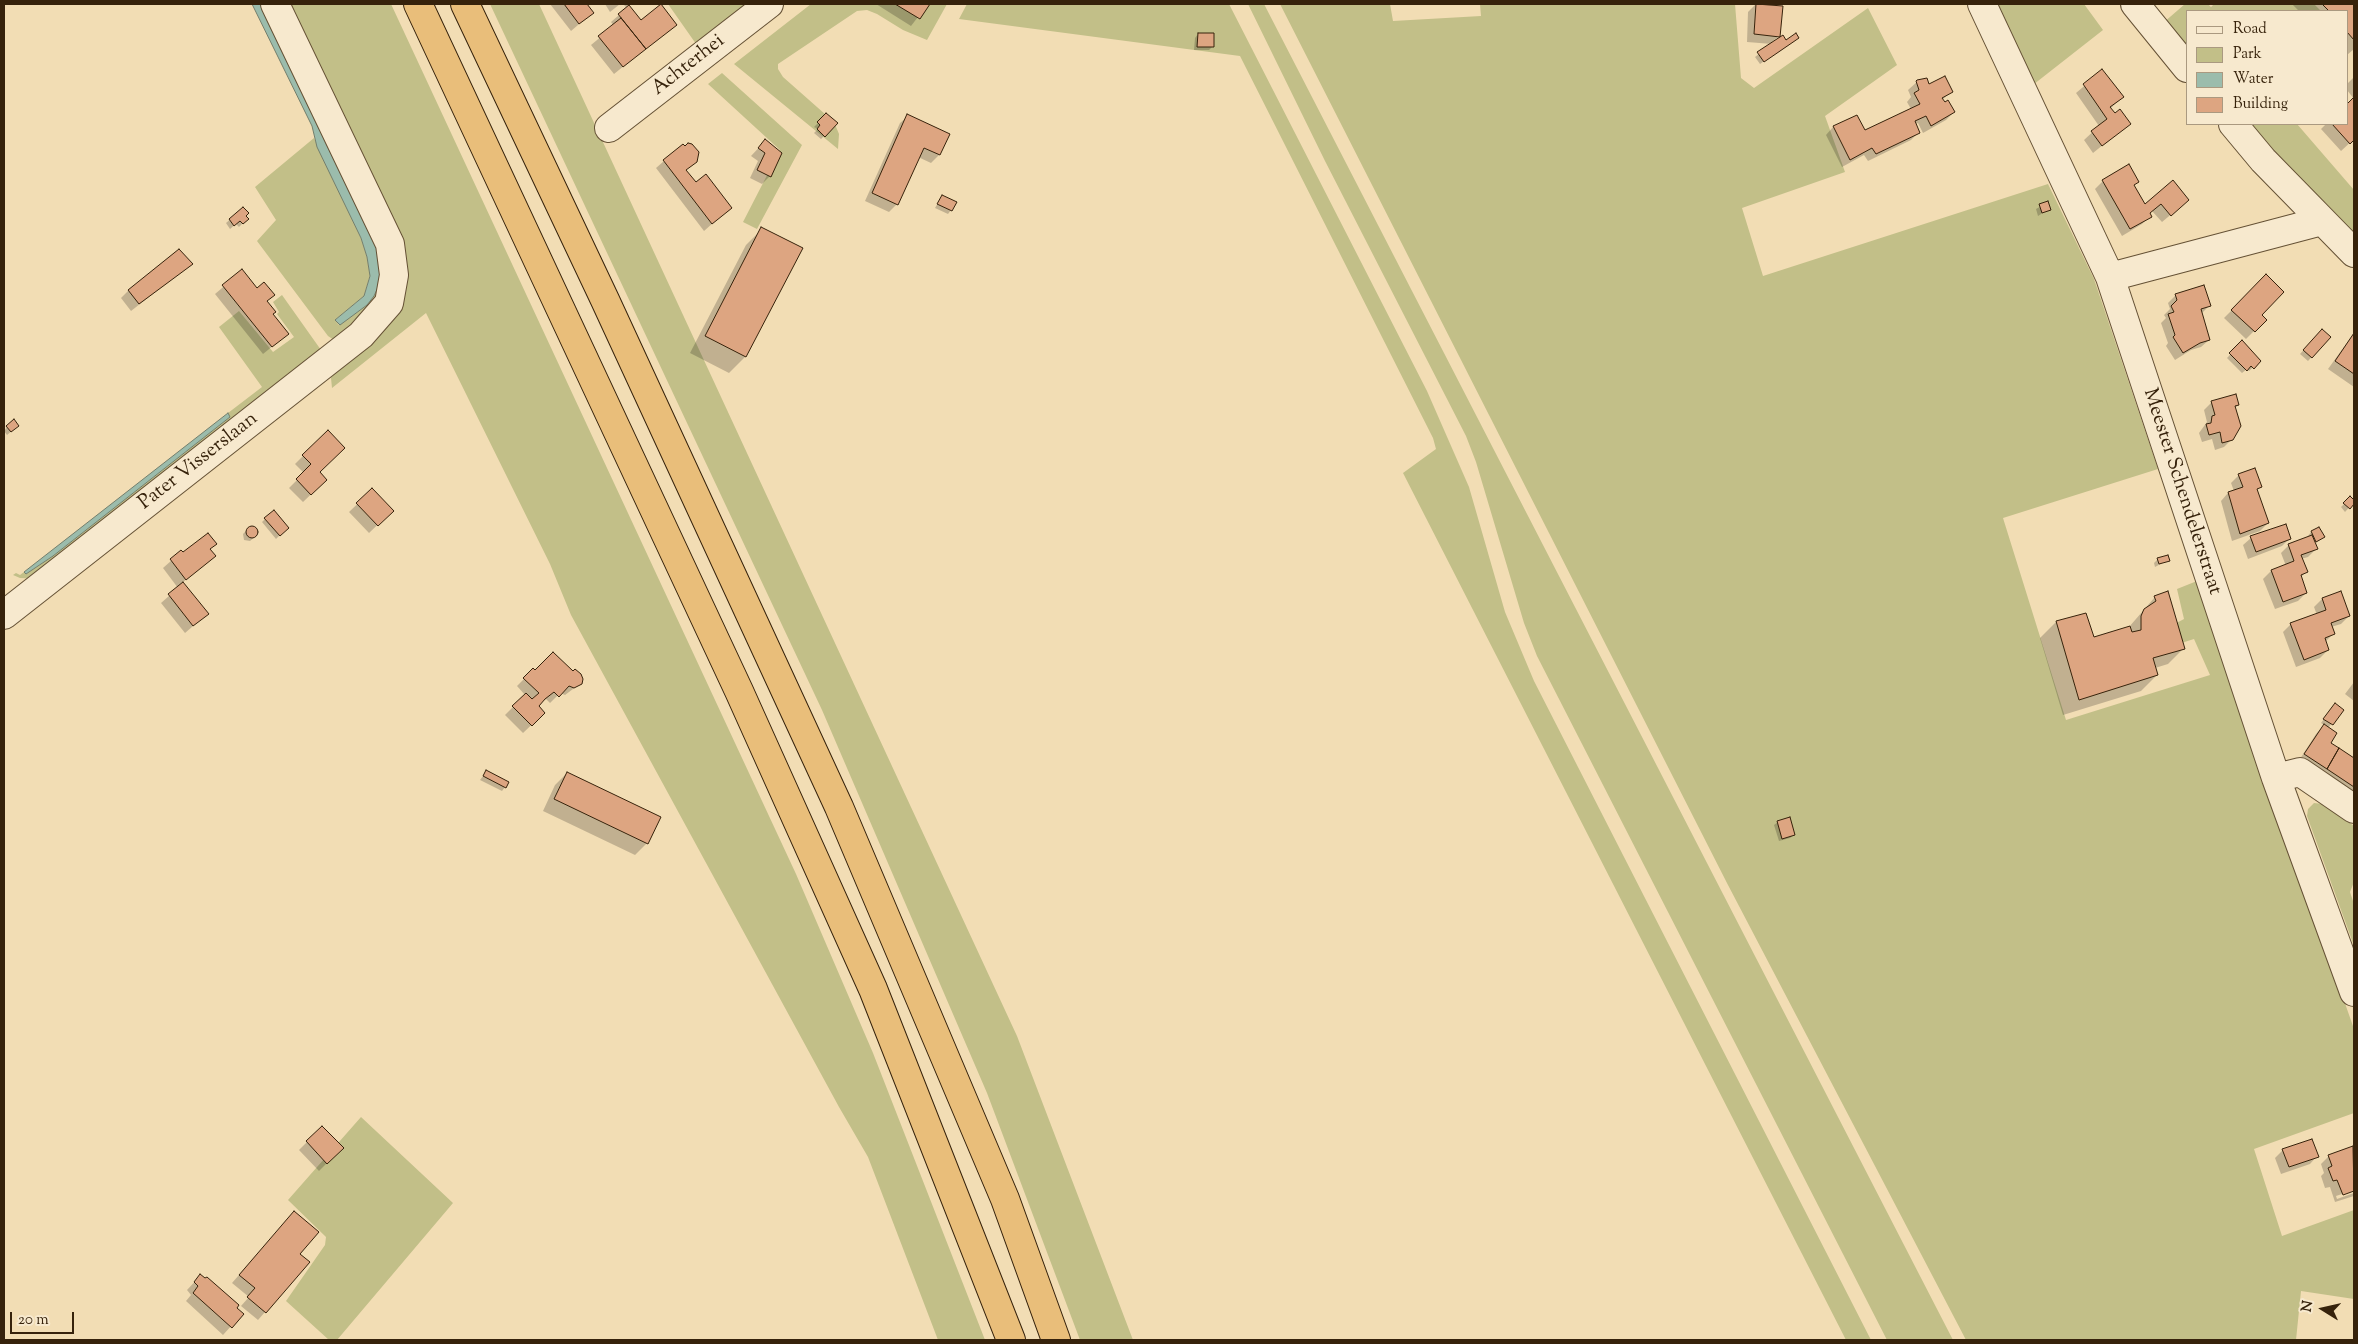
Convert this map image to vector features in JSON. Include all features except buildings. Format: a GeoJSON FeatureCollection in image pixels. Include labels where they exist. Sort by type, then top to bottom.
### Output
{"type":"FeatureCollection","features":[{"type":"Feature","properties":{"kind":"highway"},"geometry":{"type":"LineString","coordinates":[[418,4],[735,682],[873,989],[1011,1340]]}},
{"type":"Feature","properties":{"kind":"highway"},"geometry":{"type":"LineString","coordinates":[[465,4],[605,300],[839,807],[1005,1199],[1056,1340]]}},
{"type":"Feature","properties":{"kind":"street","name":"Pater Visserslaan"},"geometry":{"type":"LineString","coordinates":[[4,615],[361,335],[389,303],[394,274],[390,244],[275,4]]}},
{"type":"Feature","properties":{"kind":"street","name":"Achterhei"},"geometry":{"type":"LineString","coordinates":[[609,128],[769,4]]}},
{"type":"Feature","properties":{"kind":"street","name":"Meester Schendelerstraat"},"geometry":{"type":"LineString","coordinates":[[1982,4],[2110,277],[2276,778],[2354,992]]}},
{"type":"Feature","properties":{"kind":"street"},"geometry":{"type":"LineString","coordinates":[[2135,4],[2186,67]]}},
{"type":"Feature","properties":{"kind":"street"},"geometry":{"type":"LineString","coordinates":[[2234,125],[2263,160],[2354,252]]}},
{"type":"Feature","properties":{"kind":"street"},"geometry":{"type":"LineString","coordinates":[[2110,277],[2322,221]]}},
{"type":"Feature","properties":{"kind":"street"},"geometry":{"type":"LineString","coordinates":[[2276,778],[2300,772],[2354,809]]}},
{"type":"Feature","properties":{"kind":"green space"},"geometry":{"type":"Polygon","coordinates":[[[283,4],[391,4],[796,874],[873,1053],[985,1340],[938,1340],[868,1157],[571,615],[550,564],[426,313],[332,388],[333,366],[393,307],[283,4]]]}},
{"type":"Feature","properties":{"kind":"green space"},"geometry":{"type":"Polygon","coordinates":[[[490,4],[539,4],[1017,1036],[1133,1340],[1080,1340],[987,1093],[822,710],[490,4]]]}},
{"type":"Feature","properties":{"kind":"green space"},"geometry":{"type":"Polygon","coordinates":[[[668,4],[757,4],[701,51],[668,4]]]}},
{"type":"Feature","properties":{"kind":"green space"},"geometry":{"type":"Polygon","coordinates":[[[811,4],[947,4],[927,40],[903,30],[877,14],[867,10],[857,11],[778,64],[778,69],[783,77],[834,122],[839,134],[838,149],[734,64],[811,4]]]}},
{"type":"Feature","properties":{"kind":"green space"},"geometry":{"type":"Polygon","coordinates":[[[967,4],[1229,4],[1427,391],[1469,487],[1505,612],[1534,681],[1871,1340],[1846,1340],[1403,473],[1436,449],[1433,438],[1240,56],[959,19],[967,4]]]}},
{"type":"Feature","properties":{"kind":"green space"},"geometry":{"type":"Polygon","coordinates":[[[1248,4],[1264,4],[1953,1340],[1887,1340],[1537,656],[1524,623],[1476,462],[1466,436],[1325,161],[1248,4]]]}},
{"type":"Feature","properties":{"kind":"green space"},"geometry":{"type":"Polygon","coordinates":[[[1280,4],[1390,4],[1393,21],[1481,16],[1480,4],[1735,4],[1741,78],[1754,88],[1868,8],[1897,65],[1825,116],[1845,172],[1742,208],[1763,276],[2048,184],[2094,279],[2158,469],[2003,518],[2066,720],[2210,675],[2194,639],[2175,645],[2169,627],[2184,619],[2177,589],[2197,581],[2354,1029],[2354,1113],[2254,1149],[2282,1236],[2354,1210],[2354,1299],[2301,1291],[2296,1340],[1966,1340],[1728,885],[1280,4]]]}},
{"type":"Feature","properties":{"kind":"green space"},"geometry":{"type":"Polygon","coordinates":[[[1987,4],[2084,4],[2103,30],[2029,88],[1987,4]]]}},
{"type":"Feature","properties":{"kind":"green space"},"geometry":{"type":"Polygon","coordinates":[[[2185,4],[2208,4],[2211,7],[2214,4],[2314,4],[2320,10],[2186,10],[2186,52],[2163,23],[2185,4]]]}},
{"type":"Feature","properties":{"kind":"green space"},"geometry":{"type":"Polygon","coordinates":[[[722,73],[802,145],[757,229],[743,222],[780,150],[708,84],[722,73]]]}},
{"type":"Feature","properties":{"kind":"green space"},"geometry":{"type":"Polygon","coordinates":[[[2247,125],[2298,125],[2354,190],[2354,239],[2247,125]]]}},
{"type":"Feature","properties":{"kind":"green space"},"geometry":{"type":"Polygon","coordinates":[[[314,138],[361,238],[370,275],[364,296],[335,320],[339,325],[367,305],[374,296],[379,285],[383,241],[381,299],[340,344],[328,336],[257,241],[276,220],[255,187],[314,138]]]}},
{"type":"Feature","properties":{"kind":"green space"},"geometry":{"type":"Polygon","coordinates":[[[282,295],[321,350],[40,579],[20,578],[13,575],[16,573],[20,575],[24,572],[26,574],[53,556],[230,417],[228,413],[262,387],[219,327],[239,311],[273,352],[294,337],[277,314],[279,312],[273,302],[282,295]]]}},
{"type":"Feature","properties":{"kind":"green space"},"geometry":{"type":"Polygon","coordinates":[[[2314,803],[2323,804],[2354,826],[2354,882],[2350,892],[2354,904],[2354,946],[2307,816],[2308,809],[2314,803]]]}},
{"type":"Feature","properties":{"kind":"green space"},"geometry":{"type":"Polygon","coordinates":[[[361,1117],[453,1203],[337,1340],[329,1340],[286,1301],[325,1245],[326,1237],[288,1200],[361,1117]]]}},
{"type":"Feature","properties":{"kind":"water"},"geometry":{"type":"Polygon","coordinates":[[[252,4],[263,4],[370,228],[383,261],[379,285],[374,296],[367,305],[340,325],[335,320],[364,296],[370,276],[367,257],[361,238],[317,147],[312,126],[252,4]]]}},
{"type":"Feature","properties":{"kind":"water"},"geometry":{"type":"Polygon","coordinates":[[[228,413],[230,417],[53,556],[26,574],[24,572],[228,413]]]}}]}
